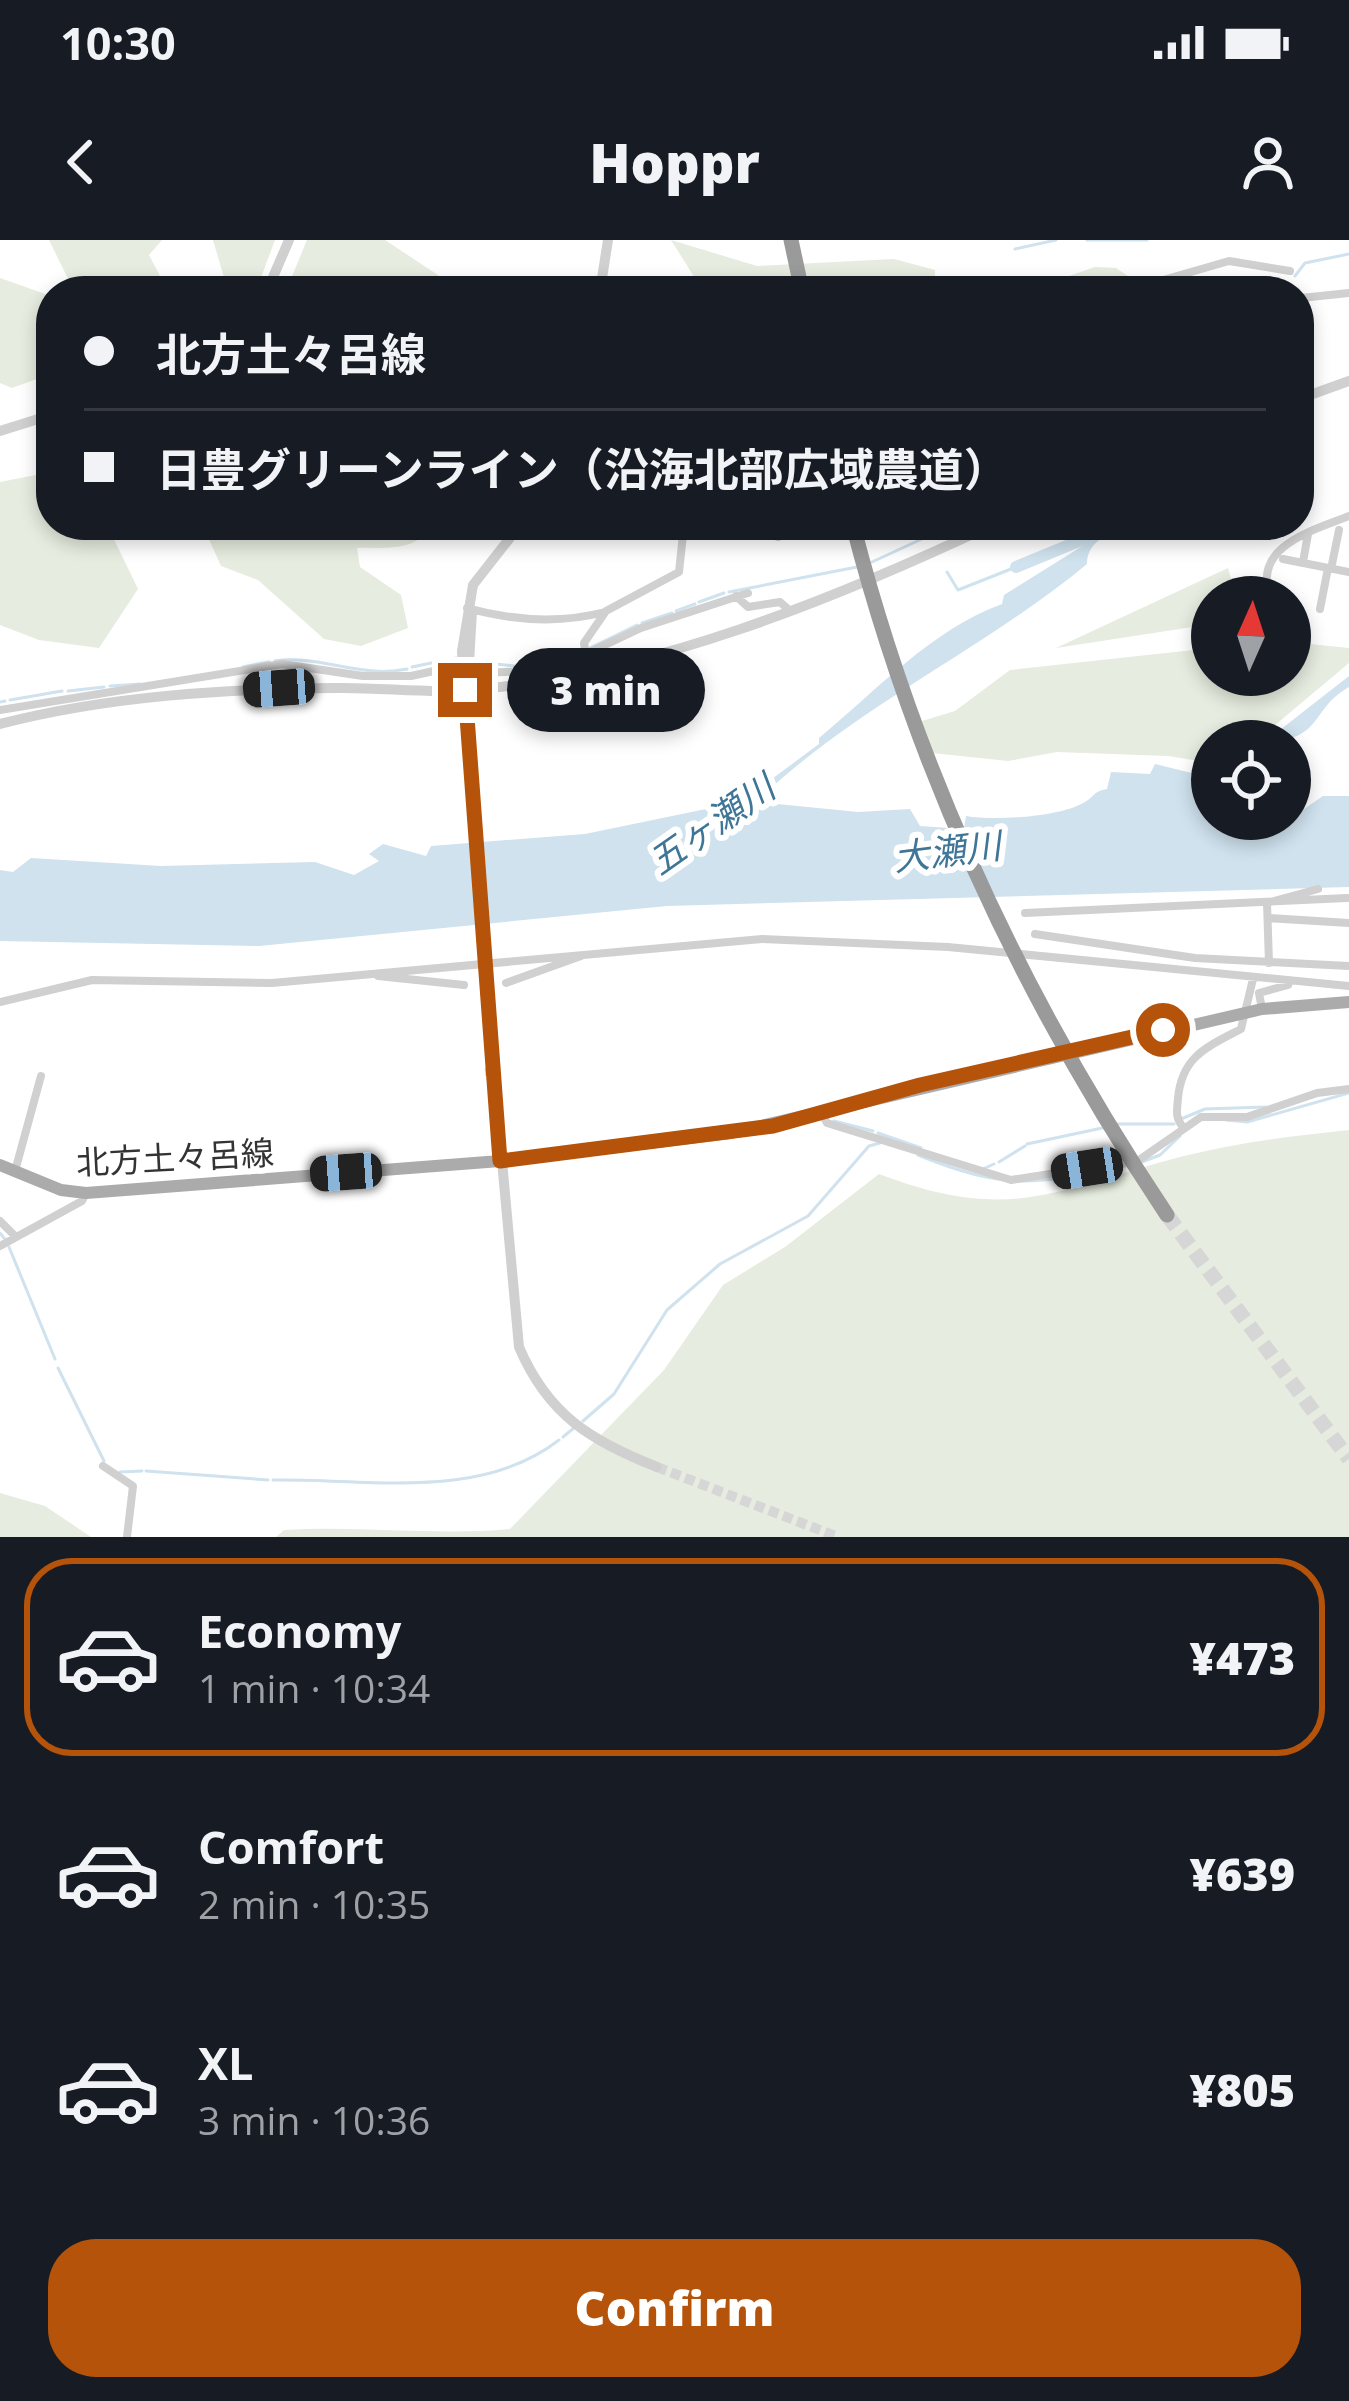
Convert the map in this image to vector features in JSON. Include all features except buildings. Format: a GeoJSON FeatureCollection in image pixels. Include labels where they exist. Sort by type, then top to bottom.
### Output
{"type":"FeatureCollection","features":[{"type":"Feature","properties":{"kind":"highway"},"geometry":{"type":"LineString","coordinates":[[795,240],[801,276]]}},
{"type":"Feature","properties":{"kind":"highway"},"geometry":{"type":"LineString","coordinates":[[857,540],[906,706],[974,875],[1058,1042],[1167,1215]]}},
{"type":"Feature","properties":{"kind":"main road","name":"北方土々呂線"},"geometry":{"type":"LineString","coordinates":[[0,1165],[61,1190],[86,1193],[500,1161],[666,1143],[822,1114],[920,1085],[1247,1012],[1349,1001]]}},
{"type":"Feature","properties":{"kind":"street"},"geometry":{"type":"LineString","coordinates":[[273,276],[289,240]]}},
{"type":"Feature","properties":{"kind":"street"},"geometry":{"type":"LineString","coordinates":[[602,276],[608,240]]}},
{"type":"Feature","properties":{"kind":"street"},"geometry":{"type":"LineString","coordinates":[[1177,276],[1229,261],[1290,271]]}},
{"type":"Feature","properties":{"kind":"street"},"geometry":{"type":"LineString","coordinates":[[1314,297],[1349,293]]}},
{"type":"Feature","properties":{"kind":"street"},"geometry":{"type":"LineString","coordinates":[[1314,394],[1349,381]]}},
{"type":"Feature","properties":{"kind":"street"},"geometry":{"type":"LineString","coordinates":[[0,431],[36,420]]}},
{"type":"Feature","properties":{"kind":"street"},"geometry":{"type":"LineString","coordinates":[[1314,531],[1349,516]]}},
{"type":"Feature","properties":{"kind":"street"},"geometry":{"type":"LineString","coordinates":[[1320,609],[1339,530]]}},
{"type":"Feature","properties":{"kind":"street"},"geometry":{"type":"LineString","coordinates":[[466,667],[462,651],[469,609],[485,565],[507,540]]}},
{"type":"Feature","properties":{"kind":"street"},"geometry":{"type":"LineString","coordinates":[[469,609],[531,620],[580,620],[674,577],[686,540]]}},
{"type":"Feature","properties":{"kind":"street"},"geometry":{"type":"LineString","coordinates":[[0,724],[107,704],[222,692],[465,697],[632,662],[788,609],[960,540]]}},
{"type":"Feature","properties":{"kind":"street"},"geometry":{"type":"LineString","coordinates":[[1267,576],[1272,557],[1293,540]]}},
{"type":"Feature","properties":{"kind":"street"},"geometry":{"type":"LineString","coordinates":[[1303,562],[1307,540]]}},
{"type":"Feature","properties":{"kind":"street"},"geometry":{"type":"LineString","coordinates":[[1283,559],[1349,572]]}},
{"type":"Feature","properties":{"kind":"street"},"geometry":{"type":"LineString","coordinates":[[0,710],[282,664],[363,676],[411,676],[466,667],[482,673],[535,671],[583,657],[641,628],[748,593]]}},
{"type":"Feature","properties":{"kind":"street"},"geometry":{"type":"LineString","coordinates":[[736,596],[748,607],[780,602],[788,609]]}},
{"type":"Feature","properties":{"kind":"street"},"geometry":{"type":"LineString","coordinates":[[469,609],[465,697],[518,1347],[531,1376],[567,1423],[657,1467]]}},
{"type":"Feature","properties":{"kind":"street"},"geometry":{"type":"LineString","coordinates":[[583,657],[588,636],[607,611]]}},
{"type":"Feature","properties":{"kind":"street"},"geometry":{"type":"LineString","coordinates":[[583,657],[623,654],[632,662]]}},
{"type":"Feature","properties":{"kind":"street"},"geometry":{"type":"LineString","coordinates":[[1268,901],[1318,889]]}},
{"type":"Feature","properties":{"kind":"street"},"geometry":{"type":"LineString","coordinates":[[1025,913],[1346,898]]}},
{"type":"Feature","properties":{"kind":"street"},"geometry":{"type":"LineString","coordinates":[[1268,901],[1269,963]]}},
{"type":"Feature","properties":{"kind":"street"},"geometry":{"type":"LineString","coordinates":[[1268,918],[1349,922]]}},
{"type":"Feature","properties":{"kind":"street"},"geometry":{"type":"LineString","coordinates":[[1035,934],[1269,963],[1349,966]]}},
{"type":"Feature","properties":{"kind":"street"},"geometry":{"type":"LineString","coordinates":[[0,1002],[92,980],[220,984],[377,975],[712,941],[827,939],[1349,986]]}},
{"type":"Feature","properties":{"kind":"street"},"geometry":{"type":"LineString","coordinates":[[506,983],[508,978],[578,961],[582,954]]}},
{"type":"Feature","properties":{"kind":"street"},"geometry":{"type":"LineString","coordinates":[[377,975],[464,985]]}},
{"type":"Feature","properties":{"kind":"street"},"geometry":{"type":"LineString","coordinates":[[1181,1126],[1175,1114],[1183,1069],[1202,1048],[1241,1029],[1252,979]]}},
{"type":"Feature","properties":{"kind":"street"},"geometry":{"type":"LineString","coordinates":[[1262,1009],[1259,993],[1296,982]]}},
{"type":"Feature","properties":{"kind":"street"},"geometry":{"type":"LineString","coordinates":[[15,1171],[40,1076]]}},
{"type":"Feature","properties":{"kind":"street"},"geometry":{"type":"LineString","coordinates":[[822,1114],[827,1123],[1011,1180],[1139,1160],[1164,1147],[1181,1126],[1211,1114],[1247,1117],[1317,1094],[1349,1089]]}},
{"type":"Feature","properties":{"kind":"street"},"geometry":{"type":"LineString","coordinates":[[0,1246],[82,1201],[86,1193]]}},
{"type":"Feature","properties":{"kind":"street"},"geometry":{"type":"LineString","coordinates":[[0,1221],[16,1237]]}},
{"type":"Feature","properties":{"kind":"street"},"geometry":{"type":"LineString","coordinates":[[103,1466],[133,1486],[127,1537]]}},
{"type":"Feature","properties":{"kind":"shaded area"},"geometry":{"type":"Polygon","coordinates":[[[49,240],[162,240],[149,255],[160,276],[67,276],[49,240]]]}},
{"type":"Feature","properties":{"kind":"shaded area"},"geometry":{"type":"Polygon","coordinates":[[[213,240],[275,240],[262,276],[224,276],[213,240]]]}},
{"type":"Feature","properties":{"kind":"shaded area"},"geometry":{"type":"Polygon","coordinates":[[[307,240],[385,240],[439,276],[292,276],[307,240]]]}},
{"type":"Feature","properties":{"kind":"shaded area"},"geometry":{"type":"Polygon","coordinates":[[[671,240],[757,266],[894,259],[935,270],[935,276],[694,276],[671,240]]]}},
{"type":"Feature","properties":{"kind":"shaded area"},"geometry":{"type":"Polygon","coordinates":[[[1095,267],[1116,268],[1128,276],[1069,276],[1095,267]]]}},
{"type":"Feature","properties":{"kind":"shaded area"},"geometry":{"type":"Polygon","coordinates":[[[0,278],[36,291],[36,379],[12,388],[0,383],[0,278]]]}},
{"type":"Feature","properties":{"kind":"shaded area"},"geometry":{"type":"Polygon","coordinates":[[[36,475],[36,540],[114,540],[138,589],[99,648],[39,640],[0,625],[0,482],[36,475]]]}},
{"type":"Feature","properties":{"kind":"shaded area"},"geometry":{"type":"Polygon","coordinates":[[[209,540],[417,540],[388,548],[357,548],[360,567],[401,595],[408,628],[361,646],[324,639],[258,580],[221,566],[209,540]]]}},
{"type":"Feature","properties":{"kind":"shaded area"},"geometry":{"type":"Polygon","coordinates":[[[1191,585],[1191,627],[1056,648],[1191,585]]]}},
{"type":"Feature","properties":{"kind":"shaded area"},"geometry":{"type":"Polygon","coordinates":[[[1311,644],[1349,648],[1349,663],[1311,695],[1311,644]]]}},
{"type":"Feature","properties":{"kind":"shaded area"},"geometry":{"type":"Polygon","coordinates":[[[1191,650],[1191,696],[1310,696],[1281,720],[1191,720],[1191,760],[1057,752],[1008,761],[932,753],[922,721],[955,711],[1010,670],[1191,650]]]}},
{"type":"Feature","properties":{"kind":"shaded area"},"geometry":{"type":"Polygon","coordinates":[[[1349,1130],[1349,1537],[276,1537],[284,1530],[312,1529],[510,1529],[664,1370],[723,1285],[785,1247],[879,1174],[965,1197],[1034,1196],[1205,1151],[1349,1130]]]}},
{"type":"Feature","properties":{"kind":"shaded area"},"geometry":{"type":"Polygon","coordinates":[[[0,1493],[45,1506],[91,1537],[0,1537],[0,1493]]]}},
{"type":"Feature","properties":{"kind":"water"},"geometry":{"type":"Polygon","coordinates":[[[1092,540],[1100,540],[1087,564],[1047,595],[834,737],[756,802],[858,812],[910,809],[920,826],[964,829],[966,816],[1026,817],[1072,808],[1107,789],[1111,772],[1150,774],[1155,764],[1191,773],[1191,840],[1311,840],[1311,804],[1323,796],[1349,796],[1349,887],[667,906],[259,946],[0,941],[0,870],[13,872],[31,858],[161,866],[315,862],[354,875],[379,861],[369,854],[383,844],[426,856],[431,846],[585,834],[745,799],[819,744],[819,738],[928,645],[1002,604],[1004,595],[1092,540]]]}},
{"type":"Feature","properties":{"kind":"water"},"geometry":{"type":"Polygon","coordinates":[[[1349,676],[1349,687],[1311,725],[1311,720],[1293,720],[1349,676]]]}},
{"type":"Feature","properties":{"kind":"waterway"},"geometry":{"type":"LineString","coordinates":[[1015,249],[1056,240]]}},
{"type":"Feature","properties":{"kind":"waterway"},"geometry":{"type":"LineString","coordinates":[[1087,240],[1147,240]]}},
{"type":"Feature","properties":{"kind":"waterway"},"geometry":{"type":"LineString","coordinates":[[1295,276],[1305,263],[1349,254]]}},
{"type":"Feature","properties":{"kind":"waterway"},"geometry":{"type":"LineString","coordinates":[[872,562],[920,540]]}},
{"type":"Feature","properties":{"kind":"waterway"},"geometry":{"type":"LineString","coordinates":[[1016,567],[1082,540]]}},
{"type":"Feature","properties":{"kind":"waterway"},"geometry":{"type":"LineString","coordinates":[[729,592],[857,567]]}},
{"type":"Feature","properties":{"kind":"waterway"},"geometry":{"type":"LineString","coordinates":[[947,572],[958,590],[1016,567]]}},
{"type":"Feature","properties":{"kind":"waterway"},"geometry":{"type":"LineString","coordinates":[[699,602],[724,593]]}},
{"type":"Feature","properties":{"kind":"waterway"},"geometry":{"type":"LineString","coordinates":[[676,611],[695,604]]}},
{"type":"Feature","properties":{"kind":"waterway"},"geometry":{"type":"LineString","coordinates":[[642,623],[672,613]]}},
{"type":"Feature","properties":{"kind":"waterway"},"geometry":{"type":"LineString","coordinates":[[590,648],[637,625]]}},
{"type":"Feature","properties":{"kind":"waterway"},"geometry":{"type":"LineString","coordinates":[[441,661],[456,658]]}},
{"type":"Feature","properties":{"kind":"waterway"},"geometry":{"type":"LineString","coordinates":[[275,661],[373,671],[407,669]]}},
{"type":"Feature","properties":{"kind":"waterway"},"geometry":{"type":"LineString","coordinates":[[243,667],[269,662]]}},
{"type":"Feature","properties":{"kind":"waterway"},"geometry":{"type":"LineString","coordinates":[[412,667],[436,662]]}},
{"type":"Feature","properties":{"kind":"waterway"},"geometry":{"type":"LineString","coordinates":[[477,662],[523,667],[560,662]]}},
{"type":"Feature","properties":{"kind":"waterway"},"geometry":{"type":"LineString","coordinates":[[110,686],[140,684]]}},
{"type":"Feature","properties":{"kind":"waterway"},"geometry":{"type":"LineString","coordinates":[[68,691],[104,687]]}},
{"type":"Feature","properties":{"kind":"waterway"},"geometry":{"type":"LineString","coordinates":[[10,700],[62,691]]}},
{"type":"Feature","properties":{"kind":"waterway"},"geometry":{"type":"LineString","coordinates":[[0,702],[5,701]]}},
{"type":"Feature","properties":{"kind":"waterway"},"geometry":{"type":"LineString","coordinates":[[1226,1120],[1247,1122],[1349,1093]]}},
{"type":"Feature","properties":{"kind":"waterway"},"geometry":{"type":"LineString","coordinates":[[1181,1119],[1205,1109],[1265,1107]]}},
{"type":"Feature","properties":{"kind":"waterway"},"geometry":{"type":"LineString","coordinates":[[834,1121],[873,1131]]}},
{"type":"Feature","properties":{"kind":"waterway"},"geometry":{"type":"LineString","coordinates":[[1116,1124],[1174,1124]]}},
{"type":"Feature","properties":{"kind":"waterway"},"geometry":{"type":"LineString","coordinates":[[1027,1144],[1107,1127]]}},
{"type":"Feature","properties":{"kind":"waterway"},"geometry":{"type":"LineString","coordinates":[[878,1133],[921,1148]]}},
{"type":"Feature","properties":{"kind":"waterway"},"geometry":{"type":"LineString","coordinates":[[1139,1163],[1160,1155],[1180,1136]]}},
{"type":"Feature","properties":{"kind":"waterway"},"geometry":{"type":"LineString","coordinates":[[583,1421],[614,1394],[667,1310],[720,1264],[808,1216],[869,1146],[880,1143]]}},
{"type":"Feature","properties":{"kind":"waterway"},"geometry":{"type":"LineString","coordinates":[[999,1162],[1025,1146]]}},
{"type":"Feature","properties":{"kind":"waterway"},"geometry":{"type":"LineString","coordinates":[[918,1155],[977,1175],[1023,1181],[1130,1165]]}},
{"type":"Feature","properties":{"kind":"waterway"},"geometry":{"type":"LineString","coordinates":[[983,1169],[994,1164]]}},
{"type":"Feature","properties":{"kind":"waterway"},"geometry":{"type":"LineString","coordinates":[[0,1233],[4,1238]]}},
{"type":"Feature","properties":{"kind":"waterway"},"geometry":{"type":"LineString","coordinates":[[9,1247],[55,1359]]}},
{"type":"Feature","properties":{"kind":"waterway"},"geometry":{"type":"LineString","coordinates":[[58,1368],[104,1461]]}},
{"type":"Feature","properties":{"kind":"waterway"},"geometry":{"type":"LineString","coordinates":[[563,1437],[575,1427]]}},
{"type":"Feature","properties":{"kind":"waterway"},"geometry":{"type":"LineString","coordinates":[[273,1480],[458,1479],[528,1459],[559,1440]]}},
{"type":"Feature","properties":{"kind":"waterway"},"geometry":{"type":"LineString","coordinates":[[120,1472],[142,1471]]}},
{"type":"Feature","properties":{"kind":"waterway"},"geometry":{"type":"LineString","coordinates":[[146,1471],[268,1480]]}},
{"type":"Feature","properties":{"kind":"tunnel"},"geometry":{"type":"LineString","coordinates":[[485,1072],[500,1071]]}},
{"type":"Feature","properties":{"kind":"tunnel"},"geometry":{"type":"LineString","coordinates":[[1167,1215],[1349,1459]]}},
{"type":"Feature","properties":{"kind":"tunnel"},"geometry":{"type":"LineString","coordinates":[[657,1467],[838,1537]]}},
{"type":"Feature","properties":{"kind":"route"},"geometry":{"type":"LineString","coordinates":[[465,690],[500,1161],[773,1126],[920,1085],[1163,1030]]}},
{"type":"Feature","properties":{"kind":"water label","name":"五ヶ瀬川"},"geometry":{"type":"Point","coordinates":[711,824]}},
{"type":"Feature","properties":{"kind":"water label","name":"大瀬川"},"geometry":{"type":"Point","coordinates":[947,851]}}]}
